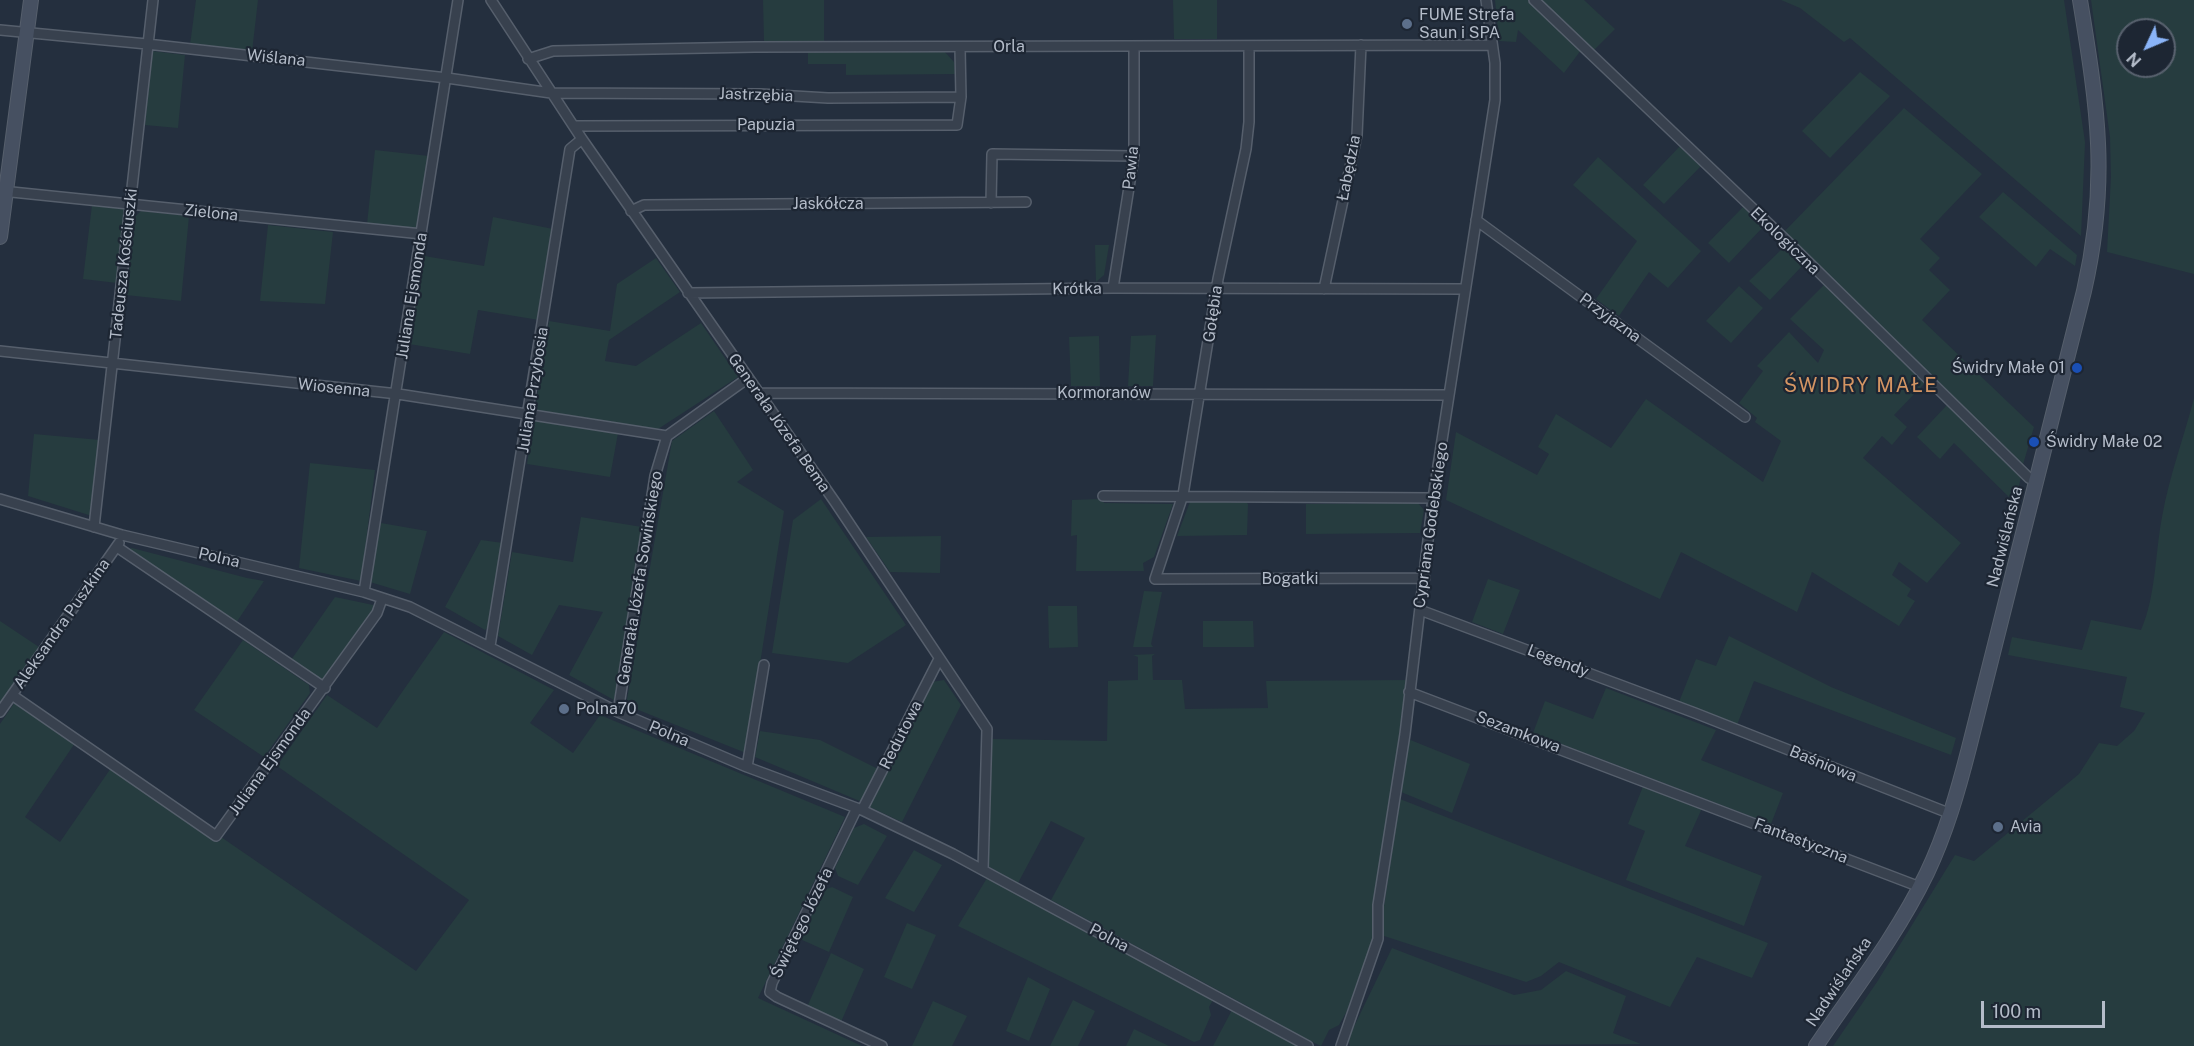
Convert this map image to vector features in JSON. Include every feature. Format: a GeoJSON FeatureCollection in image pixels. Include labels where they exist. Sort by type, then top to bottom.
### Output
{"type":"FeatureCollection","features":[{"type":"Feature","properties":{"kind":"main road"},"geometry":{"type":"LineString","coordinates":[[0,237],[2,191],[31,0]]}},
{"type":"Feature","properties":{"kind":"main road","name":"Nadwiślańska"},"geometry":{"type":"LineString","coordinates":[[1816,1046],[1920,887],[1951,814],[2084,291],[2098,211],[2101,162],[2098,119],[2080,0]]}},
{"type":"Feature","properties":{"kind":"street","name":"Tadeusza Kościuszki"},"geometry":{"type":"LineString","coordinates":[[94,527],[153,0]]}},
{"type":"Feature","properties":{"kind":"street","name":"Juliana Ejsmonda"},"geometry":{"type":"LineString","coordinates":[[364,592],[398,394],[458,0]]}},
{"type":"Feature","properties":{"kind":"street","name":"Generała Józefa Bema"},"geometry":{"type":"LineString","coordinates":[[491,0],[582,139],[759,393],[987,729],[983,870]]}},
{"type":"Feature","properties":{"kind":"street","name":"Cypriana Godebskiego"},"geometry":{"type":"LineString","coordinates":[[1341,1046],[1378,939],[1378,905],[1393,824],[1425,579],[1433,498],[1495,100],[1495,63],[1486,0]]}},
{"type":"Feature","properties":{"kind":"street","name":"Ekologiczna"},"geometry":{"type":"LineString","coordinates":[[1533,0],[1786,240],[2029,478],[2036,481]]}},
{"type":"Feature","properties":{"kind":"street","name":"Wiślana"},"geometry":{"type":"LineString","coordinates":[[0,30],[447,78],[551,93]]}},
{"type":"Feature","properties":{"kind":"street","name":"Łabędzia"},"geometry":{"type":"LineString","coordinates":[[1324,289],[1357,135],[1361,45]]}},
{"type":"Feature","properties":{"kind":"street","name":"Orla"},"geometry":{"type":"LineString","coordinates":[[528,59],[553,51],[1491,45]]}},
{"type":"Feature","properties":{"kind":"street","name":"Gołębia"},"geometry":{"type":"LineString","coordinates":[[1155,579],[1183,495],[1217,289],[1247,143],[1249,46]]}},
{"type":"Feature","properties":{"kind":"street","name":"Pawia"},"geometry":{"type":"LineString","coordinates":[[1113,288],[1134,156],[1134,47]]}},
{"type":"Feature","properties":{"kind":"street"},"geometry":{"type":"LineString","coordinates":[[960,48],[961,97]]}},
{"type":"Feature","properties":{"kind":"street","name":"Jastrzębia"},"geometry":{"type":"LineString","coordinates":[[551,93],[760,94],[828,98],[961,97]]}},
{"type":"Feature","properties":{"kind":"street","name":"Papuzia"},"geometry":{"type":"LineString","coordinates":[[574,126],[957,125],[961,97]]}},
{"type":"Feature","properties":{"kind":"street","name":"Juliana Przybosia"},"geometry":{"type":"LineString","coordinates":[[490,645],[570,149],[582,139]]}},
{"type":"Feature","properties":{"kind":"street"},"geometry":{"type":"LineString","coordinates":[[991,203],[992,154],[1134,156]]}},
{"type":"Feature","properties":{"kind":"street","name":"Zielona"},"geometry":{"type":"LineString","coordinates":[[2,191],[130,206],[422,234]]}},
{"type":"Feature","properties":{"kind":"street","name":"Jaskółcza"},"geometry":{"type":"LineString","coordinates":[[631,211],[644,205],[1026,202]]}},
{"type":"Feature","properties":{"kind":"street","name":"Przyjazna"},"geometry":{"type":"LineString","coordinates":[[1476,220],[1744,417]]}},
{"type":"Feature","properties":{"kind":"street","name":"Krótka"},"geometry":{"type":"LineString","coordinates":[[688,293],[1113,288],[1465,289]]}},
{"type":"Feature","properties":{"kind":"street","name":"Wiosenna"},"geometry":{"type":"LineString","coordinates":[[0,351],[398,394],[667,436]]}},
{"type":"Feature","properties":{"kind":"street"},"geometry":{"type":"LineString","coordinates":[[667,436],[748,378]]}},
{"type":"Feature","properties":{"kind":"street","name":"Kormoranów"},"geometry":{"type":"LineString","coordinates":[[759,393],[1449,395]]}},
{"type":"Feature","properties":{"kind":"street","name":"Generała Józefa Sowińskiego"},"geometry":{"type":"LineString","coordinates":[[618,712],[655,476],[667,436]]}},
{"type":"Feature","properties":{"kind":"street"},"geometry":{"type":"LineString","coordinates":[[1102,496],[1433,498]]}},
{"type":"Feature","properties":{"kind":"street","name":"Polna"},"geometry":{"type":"LineString","coordinates":[[0,499],[122,535],[364,592],[418,610],[618,712],[747,767],[859,809],[983,870],[1308,1046]]}},
{"type":"Feature","properties":{"kind":"street","name":"Aleksandra Puszkina"},"geometry":{"type":"LineString","coordinates":[[0,712],[117,547],[122,535]]}},
{"type":"Feature","properties":{"kind":"street"},"geometry":{"type":"LineString","coordinates":[[117,547],[325,688]]}},
{"type":"Feature","properties":{"kind":"street","name":"Bogatki"},"geometry":{"type":"LineString","coordinates":[[1155,579],[1425,579]]}},
{"type":"Feature","properties":{"kind":"street","name":"Juliana Ejsmonda"},"geometry":{"type":"LineString","coordinates":[[12,695],[216,836],[378,613],[382,598]]}},
{"type":"Feature","properties":{"kind":"street","name":"Legendy"},"geometry":{"type":"LineString","coordinates":[[1420,610],[1695,713]]}},
{"type":"Feature","properties":{"kind":"street","name":"Redutowa"},"geometry":{"type":"LineString","coordinates":[[859,809],[939,659]]}},
{"type":"Feature","properties":{"kind":"street"},"geometry":{"type":"LineString","coordinates":[[747,767],[764,665]]}},
{"type":"Feature","properties":{"kind":"street","name":"Sezamkowa"},"geometry":{"type":"LineString","coordinates":[[1410,692],[1683,795]]}},
{"type":"Feature","properties":{"kind":"street","name":"Baśniowa"},"geometry":{"type":"LineString","coordinates":[[1695,713],[1951,814]]}},
{"type":"Feature","properties":{"kind":"street","name":"Fantastyczna"},"geometry":{"type":"LineString","coordinates":[[1683,795],[1920,887]]}},
{"type":"Feature","properties":{"kind":"street","name":"Świętego Józefa"},"geometry":{"type":"LineString","coordinates":[[859,809],[770,992],[777,998],[882,1046]]}},
{"type":"Feature","properties":{"kind":"green space"},"geometry":{"type":"Polygon","coordinates":[[[196,0],[258,0],[252,52],[190,45],[196,0]]]}},
{"type":"Feature","properties":{"kind":"green space"},"geometry":{"type":"Polygon","coordinates":[[[763,0],[824,0],[824,43],[764,41],[763,0]]]}},
{"type":"Feature","properties":{"kind":"green space"},"geometry":{"type":"Polygon","coordinates":[[[1173,0],[1217,0],[1217,39],[1174,39],[1173,0]]]}},
{"type":"Feature","properties":{"kind":"green space"},"geometry":{"type":"Polygon","coordinates":[[[1495,0],[1529,0],[1581,50],[1564,73],[1518,30],[1516,42],[1499,41],[1495,0]]]}},
{"type":"Feature","properties":{"kind":"green space"},"geometry":{"type":"Polygon","coordinates":[[[1541,0],[1584,0],[1615,29],[1594,50],[1541,0]]]}},
{"type":"Feature","properties":{"kind":"green space"},"geometry":{"type":"Polygon","coordinates":[[[1781,0],[2064,0],[2085,142],[2081,236],[1850,38],[1844,42],[1800,8],[1781,0]]]}},
{"type":"Feature","properties":{"kind":"green space"},"geometry":{"type":"Polygon","coordinates":[[[2091,0],[2194,0],[2194,274],[2107,252],[2111,177],[2110,137],[2091,0]]]}},
{"type":"Feature","properties":{"kind":"green space"},"geometry":{"type":"Polygon","coordinates":[[[152,51],[185,55],[178,128],[145,125],[152,51]]]}},
{"type":"Feature","properties":{"kind":"green space"},"geometry":{"type":"Polygon","coordinates":[[[944,51],[954,62],[955,74],[846,75],[846,64],[808,64],[808,52],[944,51]]]}},
{"type":"Feature","properties":{"kind":"green space"},"geometry":{"type":"Polygon","coordinates":[[[1860,72],[1890,96],[1830,158],[1802,131],[1860,72]]]}},
{"type":"Feature","properties":{"kind":"green space"},"geometry":{"type":"Polygon","coordinates":[[[1904,108],[1982,174],[1920,239],[1940,258],[1929,270],[1950,290],[1922,320],[2034,427],[2022,468],[1783,233],[1904,108]]]}},
{"type":"Feature","properties":{"kind":"green space"},"geometry":{"type":"Polygon","coordinates":[[[1680,146],[1701,166],[1664,204],[1643,185],[1680,146]]]}},
{"type":"Feature","properties":{"kind":"green space"},"geometry":{"type":"Polygon","coordinates":[[[375,150],[429,156],[417,229],[367,224],[375,150]]]}},
{"type":"Feature","properties":{"kind":"green space"},"geometry":{"type":"Polygon","coordinates":[[[1598,157],[1701,251],[1668,288],[1649,272],[1619,316],[1596,299],[1637,241],[1573,185],[1598,157]]]}},
{"type":"Feature","properties":{"kind":"green space"},"geometry":{"type":"Polygon","coordinates":[[[2003,192],[2077,255],[2075,266],[2050,249],[2036,267],[1979,217],[2003,192]]]}},
{"type":"Feature","properties":{"kind":"green space"},"geometry":{"type":"Polygon","coordinates":[[[92,205],[125,209],[117,283],[83,279],[92,205]]]}},
{"type":"Feature","properties":{"kind":"green space"},"geometry":{"type":"Polygon","coordinates":[[[1743,207],[1763,227],[1729,263],[1708,243],[1743,207]]]}},
{"type":"Feature","properties":{"kind":"green space"},"geometry":{"type":"Polygon","coordinates":[[[141,211],[189,216],[181,301],[126,295],[133,219],[141,211]]]}},
{"type":"Feature","properties":{"kind":"green space"},"geometry":{"type":"Polygon","coordinates":[[[493,217],[553,229],[539,320],[478,310],[470,354],[409,344],[424,256],[484,266],[493,217]]]}},
{"type":"Feature","properties":{"kind":"green space"},"geometry":{"type":"Polygon","coordinates":[[[268,225],[333,232],[325,304],[260,301],[268,225]]]}},
{"type":"Feature","properties":{"kind":"green space"},"geometry":{"type":"Polygon","coordinates":[[[1095,245],[1109,245],[1104,275],[1096,282],[1095,245]]]}},
{"type":"Feature","properties":{"kind":"green space"},"geometry":{"type":"Polygon","coordinates":[[[1784,247],[1803,265],[1770,300],[1749,281],[1784,247]]]}},
{"type":"Feature","properties":{"kind":"green space"},"geometry":{"type":"Polygon","coordinates":[[[656,258],[680,292],[609,340],[605,361],[636,366],[701,323],[738,377],[658,429],[535,410],[549,321],[610,331],[617,284],[656,258]]]}},
{"type":"Feature","properties":{"kind":"green space"},"geometry":{"type":"Polygon","coordinates":[[[1824,285],[1925,383],[1894,415],[1907,427],[1892,445],[1882,436],[1863,458],[1961,543],[1927,583],[1899,562],[1892,575],[1911,589],[1907,596],[1915,601],[1899,626],[1812,572],[1797,612],[1681,552],[1660,599],[1446,500],[1456,432],[1537,475],[1549,454],[1538,447],[1556,414],[1611,448],[1646,399],[1763,482],[1781,441],[1755,422],[1757,418],[1739,403],[1763,371],[1757,366],[1789,332],[1818,363],[1824,350],[1790,319],[1824,285]]]}},
{"type":"Feature","properties":{"kind":"green space"},"geometry":{"type":"Polygon","coordinates":[[[1739,286],[1763,308],[1731,343],[1706,321],[1739,286]]]}},
{"type":"Feature","properties":{"kind":"green space"},"geometry":{"type":"Polygon","coordinates":[[[1156,335],[1153,386],[1128,386],[1131,336],[1156,335]]]}},
{"type":"Feature","properties":{"kind":"green space"},"geometry":{"type":"Polygon","coordinates":[[[1099,336],[1100,386],[1071,386],[1069,337],[1099,336]]]}},
{"type":"Feature","properties":{"kind":"green space"},"geometry":{"type":"Polygon","coordinates":[[[2194,398],[2194,1046],[1833,1046],[1877,982],[1955,855],[1974,861],[2079,774],[2099,743],[2117,746],[2134,731],[2145,713],[2120,707],[2127,677],[2008,655],[2012,637],[2082,650],[2091,620],[2141,630],[2150,603],[2165,502],[2194,398]]]}},
{"type":"Feature","properties":{"kind":"green space"},"geometry":{"type":"Polygon","coordinates":[[[1947,405],[2021,477],[2015,503],[1954,443],[1940,459],[1917,437],[1947,405]]]}},
{"type":"Feature","properties":{"kind":"green space"},"geometry":{"type":"Polygon","coordinates":[[[714,411],[753,470],[737,482],[784,511],[746,753],[626,705],[672,441],[714,411]]]}},
{"type":"Feature","properties":{"kind":"green space"},"geometry":{"type":"Polygon","coordinates":[[[534,419],[618,433],[610,477],[527,464],[534,419]]]}},
{"type":"Feature","properties":{"kind":"green space"},"geometry":{"type":"Polygon","coordinates":[[[34,434],[100,440],[92,516],[28,496],[34,434]]]}},
{"type":"Feature","properties":{"kind":"green space"},"geometry":{"type":"Polygon","coordinates":[[[310,463],[375,470],[361,581],[299,568],[310,463]]]}},
{"type":"Feature","properties":{"kind":"green space"},"geometry":{"type":"Polygon","coordinates":[[[821,499],[906,625],[848,663],[772,653],[793,520],[821,499]]]}},
{"type":"Feature","properties":{"kind":"green space"},"geometry":{"type":"Polygon","coordinates":[[[1102,499],[1104,503],[1173,504],[1154,557],[1143,563],[1144,571],[1076,571],[1077,535],[1071,536],[1072,500],[1102,499]]]}},
{"type":"Feature","properties":{"kind":"green space"},"geometry":{"type":"Polygon","coordinates":[[[1245,501],[1248,504],[1247,535],[1177,536],[1190,502],[1245,501]]]}},
{"type":"Feature","properties":{"kind":"green space"},"geometry":{"type":"Polygon","coordinates":[[[1418,503],[1424,510],[1420,533],[1306,534],[1306,504],[1418,503]]]}},
{"type":"Feature","properties":{"kind":"green space"},"geometry":{"type":"Polygon","coordinates":[[[581,517],[642,527],[614,700],[569,675],[603,612],[559,605],[532,655],[498,636],[512,552],[573,562],[581,517]]]}},
{"type":"Feature","properties":{"kind":"green space"},"geometry":{"type":"Polygon","coordinates":[[[381,523],[427,531],[410,594],[370,582],[381,523]]]}},
{"type":"Feature","properties":{"kind":"green space"},"geometry":{"type":"Polygon","coordinates":[[[941,536],[940,573],[890,572],[866,537],[941,536]]]}},
{"type":"Feature","properties":{"kind":"green space"},"geometry":{"type":"Polygon","coordinates":[[[481,540],[503,543],[489,626],[485,630],[445,607],[481,540]]]}},
{"type":"Feature","properties":{"kind":"green space"},"geometry":{"type":"Polygon","coordinates":[[[132,548],[264,581],[236,623],[128,549],[132,548]]]}},
{"type":"Feature","properties":{"kind":"green space"},"geometry":{"type":"Polygon","coordinates":[[[1488,579],[1520,590],[1503,634],[1472,622],[1488,579]]]}},
{"type":"Feature","properties":{"kind":"green space"},"geometry":{"type":"Polygon","coordinates":[[[1144,591],[1162,592],[1151,644],[1153,647],[1133,647],[1144,591]]]}},
{"type":"Feature","properties":{"kind":"green space"},"geometry":{"type":"Polygon","coordinates":[[[335,597],[378,606],[323,683],[291,660],[335,597]]]}},
{"type":"Feature","properties":{"kind":"green space"},"geometry":{"type":"Polygon","coordinates":[[[1048,606],[1077,606],[1078,647],[1049,648],[1048,606]]]}},
{"type":"Feature","properties":{"kind":"green space"},"geometry":{"type":"Polygon","coordinates":[[[0,621],[42,649],[0,708],[0,621]]]}},
{"type":"Feature","properties":{"kind":"green space"},"geometry":{"type":"Polygon","coordinates":[[[1203,621],[1253,621],[1254,647],[1203,647],[1203,621]]]}},
{"type":"Feature","properties":{"kind":"green space"},"geometry":{"type":"Polygon","coordinates":[[[444,632],[554,690],[530,723],[573,753],[600,715],[845,817],[758,998],[862,1046],[0,1046],[0,724],[15,702],[75,743],[25,817],[60,842],[111,768],[219,842],[221,837],[416,971],[469,900],[277,766],[327,695],[377,728],[444,632]]]}},
{"type":"Feature","properties":{"kind":"green space"},"geometry":{"type":"Polygon","coordinates":[[[1729,636],[1831,687],[1956,738],[1951,755],[1754,681],[1737,725],[1679,702],[1696,659],[1716,666],[1729,636]]]}},
{"type":"Feature","properties":{"kind":"green space"},"geometry":{"type":"Polygon","coordinates":[[[243,640],[309,685],[310,693],[264,757],[194,710],[243,640]]]}},
{"type":"Feature","properties":{"kind":"green space"},"geometry":{"type":"Polygon","coordinates":[[[1155,654],[1152,656],[1153,680],[1182,680],[1185,709],[1268,708],[1266,681],[1407,680],[1372,941],[1347,1011],[1339,1025],[1329,1030],[1321,1046],[1273,1023],[1249,1007],[1051,900],[1085,838],[1051,821],[1018,883],[988,866],[992,739],[1107,741],[1108,681],[1138,680],[1138,657],[1133,655],[1155,654]]]}},
{"type":"Feature","properties":{"kind":"green space"},"geometry":{"type":"Polygon","coordinates":[[[944,680],[961,705],[902,822],[870,807],[932,682],[944,680]]]}},
{"type":"Feature","properties":{"kind":"green space"},"geometry":{"type":"Polygon","coordinates":[[[1606,688],[1716,730],[1701,760],[1783,793],[1771,824],[1533,733],[1545,701],[1593,719],[1606,688]]]}},
{"type":"Feature","properties":{"kind":"green space"},"geometry":{"type":"Polygon","coordinates":[[[760,731],[820,740],[878,769],[862,802],[755,757],[760,731]]]}},
{"type":"Feature","properties":{"kind":"green space"},"geometry":{"type":"Polygon","coordinates":[[[1408,739],[1470,764],[1452,813],[1401,792],[1408,739]]]}},
{"type":"Feature","properties":{"kind":"green space"},"geometry":{"type":"Polygon","coordinates":[[[1644,784],[1703,806],[1685,846],[1762,876],[1744,926],[1626,880],[1645,831],[1628,824],[1644,784]]]}},
{"type":"Feature","properties":{"kind":"green space"},"geometry":{"type":"Polygon","coordinates":[[[1400,799],[1768,943],[1752,978],[1697,957],[1670,1007],[1559,962],[1541,976],[1526,982],[1384,936],[1382,919],[1400,799]]]}},
{"type":"Feature","properties":{"kind":"green space"},"geometry":{"type":"Polygon","coordinates":[[[864,824],[887,836],[858,885],[838,876],[835,868],[854,828],[864,824]]]}},
{"type":"Feature","properties":{"kind":"green space"},"geometry":{"type":"Polygon","coordinates":[[[914,850],[942,865],[914,912],[885,898],[914,850]]]}},
{"type":"Feature","properties":{"kind":"green space"},"geometry":{"type":"Polygon","coordinates":[[[987,878],[1213,1000],[1209,1007],[1211,1015],[1200,1040],[1194,1042],[958,926],[987,878]]]}},
{"type":"Feature","properties":{"kind":"green space"},"geometry":{"type":"Polygon","coordinates":[[[832,887],[853,897],[829,952],[800,939],[824,890],[832,887]]]}},
{"type":"Feature","properties":{"kind":"green space"},"geometry":{"type":"Polygon","coordinates":[[[907,923],[936,935],[912,989],[884,977],[907,923]]]}},
{"type":"Feature","properties":{"kind":"green space"},"geometry":{"type":"Polygon","coordinates":[[[1392,948],[1514,995],[1541,990],[1566,971],[1626,996],[1613,1033],[1641,1044],[1350,1046],[1348,1039],[1392,948]]]}},
{"type":"Feature","properties":{"kind":"green space"},"geometry":{"type":"Polygon","coordinates":[[[831,953],[864,969],[841,1022],[807,1007],[831,953]]]}},
{"type":"Feature","properties":{"kind":"green space"},"geometry":{"type":"Polygon","coordinates":[[[1028,977],[1050,989],[1029,1041],[1006,1031],[1028,977]]]}},
{"type":"Feature","properties":{"kind":"green space"},"geometry":{"type":"Polygon","coordinates":[[[1073,1000],[1095,1011],[1078,1046],[1050,1046],[1073,1000]]]}},
{"type":"Feature","properties":{"kind":"green space"},"geometry":{"type":"Polygon","coordinates":[[[933,1001],[967,1016],[952,1046],[912,1046],[933,1001]]]}},
{"type":"Feature","properties":{"kind":"green space"},"geometry":{"type":"Polygon","coordinates":[[[1232,1010],[1299,1046],[1213,1046],[1232,1010]]]}},
{"type":"Feature","properties":{"kind":"green space"},"geometry":{"type":"Polygon","coordinates":[[[1134,1029],[1169,1046],[1126,1046],[1134,1029]]]}},
{"type":"Feature","properties":{"kind":"place","name":"FUME Strefa Saun i SPA"},"geometry":{"type":"Point","coordinates":[1407,24]}},
{"type":"Feature","properties":{"kind":"place","name":"Świdry Małe 01"},"geometry":{"type":"Point","coordinates":[2077,368]}},
{"type":"Feature","properties":{"kind":"place","name":"Świdry Małe 02"},"geometry":{"type":"Point","coordinates":[2034,442]}},
{"type":"Feature","properties":{"kind":"place","name":"Polna70"},"geometry":{"type":"Point","coordinates":[564,709]}},
{"type":"Feature","properties":{"kind":"place","name":"Avia"},"geometry":{"type":"Point","coordinates":[1998,827]}},
{"type":"Feature","properties":{"kind":"district","name":"ŚWIDRY MAŁE"},"geometry":{"type":"Point","coordinates":[1861,386]}}]}
